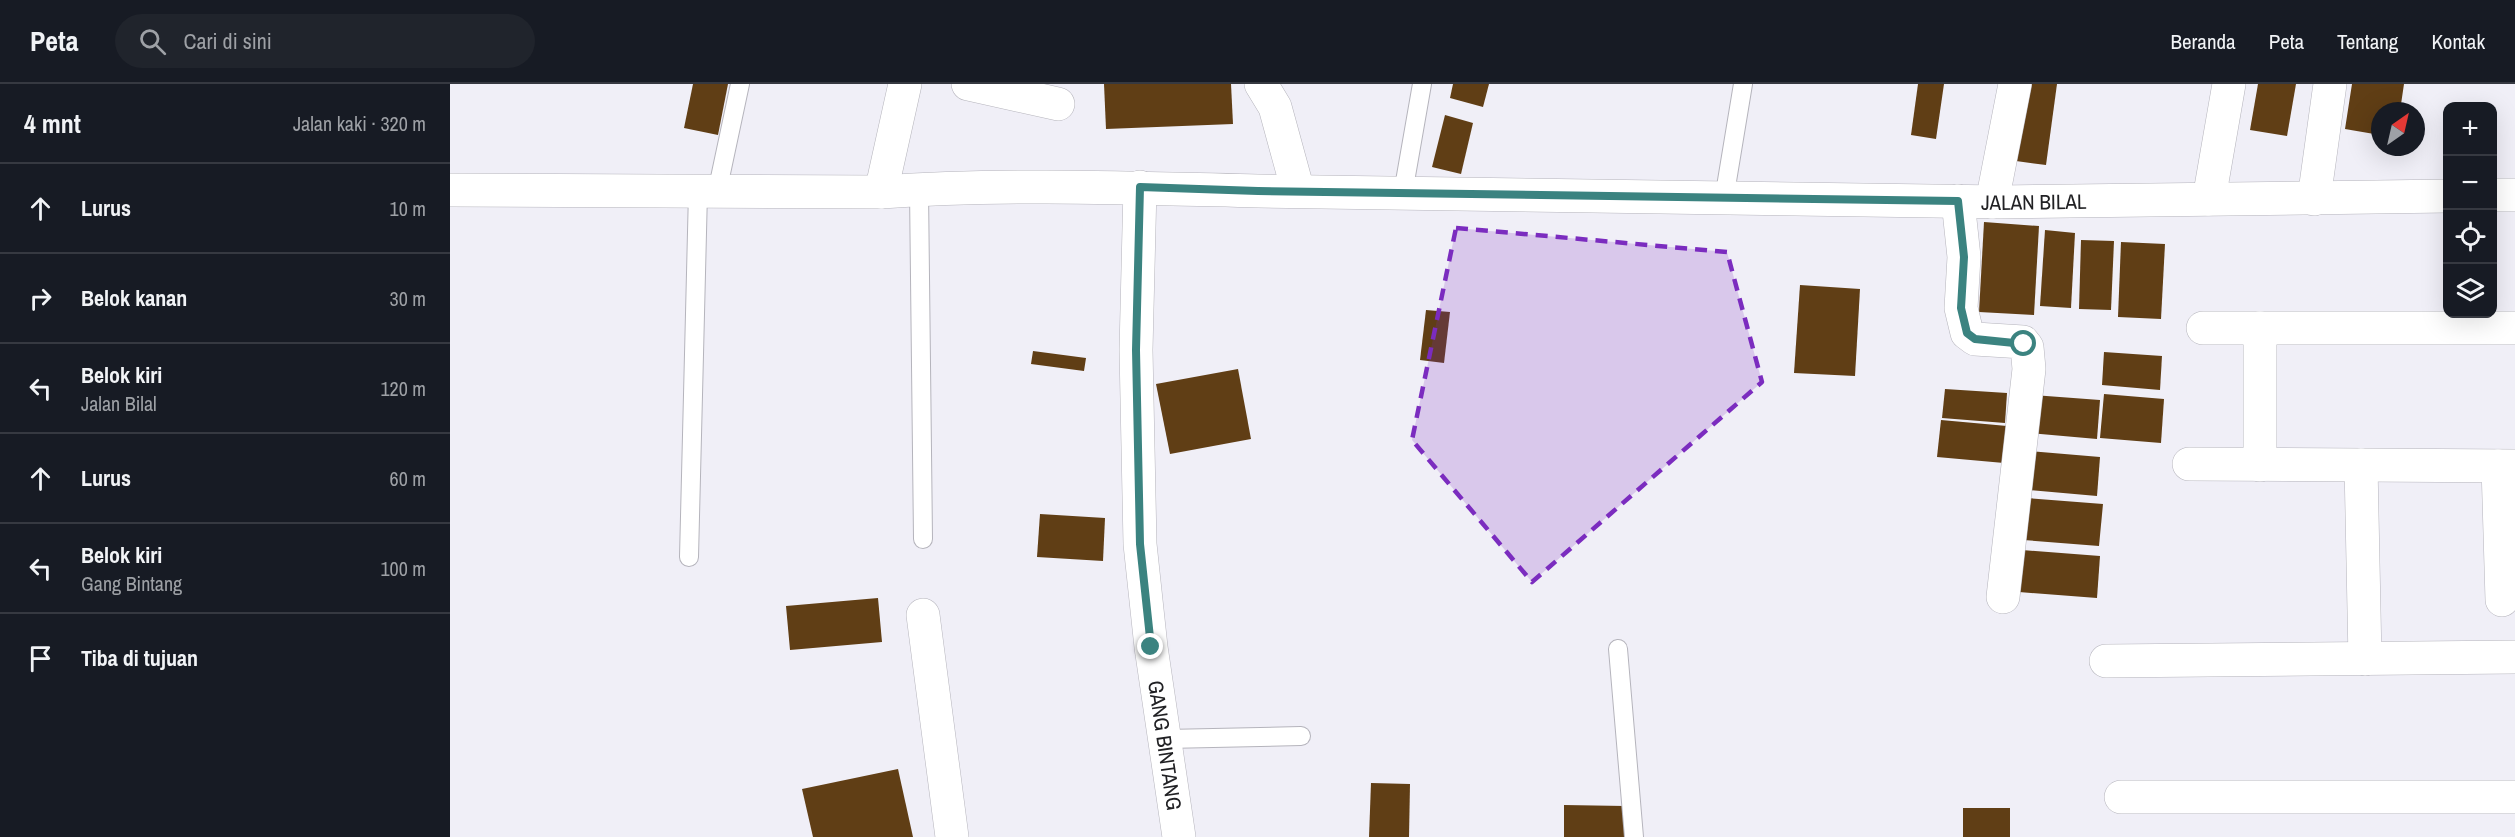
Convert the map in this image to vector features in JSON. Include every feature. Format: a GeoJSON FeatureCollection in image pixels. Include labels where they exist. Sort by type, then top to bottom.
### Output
{"type":"FeatureCollection","features":[{"type":"Feature","properties":{"kind":"street"},"geometry":{"type":"LineString","coordinates":[[881,192],[905,84]]}},
{"type":"Feature","properties":{"kind":"street"},"geometry":{"type":"LineString","coordinates":[[968,84],[1058,105]]}},
{"type":"Feature","properties":{"kind":"street"},"geometry":{"type":"LineString","coordinates":[[1261,84],[1275,107],[1298,191]]}},
{"type":"Feature","properties":{"kind":"street"},"geometry":{"type":"LineString","coordinates":[[1992,202],[2015,84]]}},
{"type":"Feature","properties":{"kind":"street"},"geometry":{"type":"LineString","coordinates":[[2209,199],[2229,84]]}},
{"type":"Feature","properties":{"kind":"street"},"geometry":{"type":"LineString","coordinates":[[2314,199],[2330,84]]}},
{"type":"Feature","properties":{"kind":"street","name":"JALAN BILAL"},"geometry":{"type":"LineString","coordinates":[[450,190],[881,192],[1140,187],[1258,191],[1992,202],[2443,196]]}},
{"type":"Feature","properties":{"kind":"street","name":"GANG BINTANG"},"geometry":{"type":"LineString","coordinates":[[1140,187],[1136,350],[1140,544],[1151,647],[1179,837]]}},
{"type":"Feature","properties":{"kind":"street"},"geometry":{"type":"LineString","coordinates":[[2497,195],[2515,195]]}},
{"type":"Feature","properties":{"kind":"street"},"geometry":{"type":"LineString","coordinates":[[1958,201],[1964,257],[1961,308],[1967,333],[1975,339],[2023,342],[2030,369],[2003,597]]}},
{"type":"Feature","properties":{"kind":"street"},"geometry":{"type":"LineString","coordinates":[[2203,328],[2470,321],[2515,328]]}},
{"type":"Feature","properties":{"kind":"street"},"geometry":{"type":"LineString","coordinates":[[2260,328],[2260,465]]}},
{"type":"Feature","properties":{"kind":"street"},"geometry":{"type":"LineString","coordinates":[[2189,464],[2506,466],[2502,600]]}},
{"type":"Feature","properties":{"kind":"street"},"geometry":{"type":"LineString","coordinates":[[2361,465],[2364,658]]}},
{"type":"Feature","properties":{"kind":"street"},"geometry":{"type":"LineString","coordinates":[[923,615],[952,837]]}},
{"type":"Feature","properties":{"kind":"street"},"geometry":{"type":"LineString","coordinates":[[2106,661],[2515,657]]}},
{"type":"Feature","properties":{"kind":"street"},"geometry":{"type":"LineString","coordinates":[[2121,797],[2515,797]]}},
{"type":"Feature","properties":{"kind":"lane"},"geometry":{"type":"LineString","coordinates":[[689,557],[708,192],[740,84]]}},
{"type":"Feature","properties":{"kind":"lane"},"geometry":{"type":"LineString","coordinates":[[1403,193],[1422,84]]}},
{"type":"Feature","properties":{"kind":"lane"},"geometry":{"type":"LineString","coordinates":[[1724,199],[1743,84]]}},
{"type":"Feature","properties":{"kind":"lane"},"geometry":{"type":"LineString","coordinates":[[919,190],[923,539]]}},
{"type":"Feature","properties":{"kind":"lane"},"geometry":{"type":"LineString","coordinates":[[1618,649],[1634,837]]}},
{"type":"Feature","properties":{"kind":"lane"},"geometry":{"type":"LineString","coordinates":[[1166,739],[1301,736]]}},
{"type":"Feature","properties":{"kind":"highlighted area"},"geometry":{"type":"Polygon","coordinates":[[[1456,228],[1727,252],[1762,382],[1532,582],[1412,440],[1456,228]]]}},
{"type":"Feature","properties":{"kind":"building"},"geometry":{"type":"Polygon","coordinates":[[[693,84],[728,84],[718,135],[684,128],[693,84]]]}},
{"type":"Feature","properties":{"kind":"building"},"geometry":{"type":"Polygon","coordinates":[[[1104,84],[1231,84],[1233,124],[1106,129],[1104,84]]]}},
{"type":"Feature","properties":{"kind":"building"},"geometry":{"type":"Polygon","coordinates":[[[1453,84],[1489,84],[1483,107],[1450,98],[1453,84]]]}},
{"type":"Feature","properties":{"kind":"building"},"geometry":{"type":"Polygon","coordinates":[[[1918,84],[1944,84],[1936,139],[1911,135],[1918,84]]]}},
{"type":"Feature","properties":{"kind":"building"},"geometry":{"type":"Polygon","coordinates":[[[2026,84],[2057,84],[2046,165],[2016,161],[2026,84]]]}},
{"type":"Feature","properties":{"kind":"building"},"geometry":{"type":"Polygon","coordinates":[[[2258,84],[2296,84],[2287,136],[2250,130],[2258,84]]]}},
{"type":"Feature","properties":{"kind":"building"},"geometry":{"type":"Polygon","coordinates":[[[2352,84],[2404,84],[2401,102],[2371,102],[2371,133],[2345,129],[2352,84]]]}},
{"type":"Feature","properties":{"kind":"building"},"geometry":{"type":"Polygon","coordinates":[[[1445,115],[1473,123],[1461,174],[1432,167],[1445,115]]]}},
{"type":"Feature","properties":{"kind":"building"},"geometry":{"type":"Polygon","coordinates":[[[1984,222],[2039,226],[2034,315],[1979,312],[1984,222]]]}},
{"type":"Feature","properties":{"kind":"building"},"geometry":{"type":"Polygon","coordinates":[[[2045,230],[2075,233],[2071,308],[2040,306],[2045,230]]]}},
{"type":"Feature","properties":{"kind":"building"},"geometry":{"type":"Polygon","coordinates":[[[2081,240],[2114,241],[2111,310],[2079,309],[2081,240]]]}},
{"type":"Feature","properties":{"kind":"building"},"geometry":{"type":"Polygon","coordinates":[[[2121,242],[2165,244],[2161,319],[2118,317],[2121,242]]]}},
{"type":"Feature","properties":{"kind":"building"},"geometry":{"type":"Polygon","coordinates":[[[1800,285],[1860,289],[1855,376],[1794,373],[1800,285]]]}},
{"type":"Feature","properties":{"kind":"building"},"geometry":{"type":"Polygon","coordinates":[[[1426,310],[1450,312],[1444,363],[1420,360],[1426,310]]]}},
{"type":"Feature","properties":{"kind":"building"},"geometry":{"type":"Polygon","coordinates":[[[1033,351],[1086,358],[1084,371],[1031,364],[1033,351]]]}},
{"type":"Feature","properties":{"kind":"building"},"geometry":{"type":"Polygon","coordinates":[[[2104,352],[2162,356],[2160,390],[2102,385],[2104,352]]]}},
{"type":"Feature","properties":{"kind":"building"},"geometry":{"type":"Polygon","coordinates":[[[1238,369],[1251,439],[1170,454],[1156,384],[1238,369]]]}},
{"type":"Feature","properties":{"kind":"building"},"geometry":{"type":"Polygon","coordinates":[[[1945,389],[2007,393],[2005,423],[1942,418],[1945,389]]]}},
{"type":"Feature","properties":{"kind":"building"},"geometry":{"type":"Polygon","coordinates":[[[2104,394],[2164,399],[2161,443],[2100,438],[2104,394]]]}},
{"type":"Feature","properties":{"kind":"building"},"geometry":{"type":"Polygon","coordinates":[[[2033,395],[2100,400],[2097,439],[2030,433],[2033,395]]]}},
{"type":"Feature","properties":{"kind":"building"},"geometry":{"type":"Polygon","coordinates":[[[1941,420],[2007,426],[2004,463],[1937,457],[1941,420]]]}},
{"type":"Feature","properties":{"kind":"building"},"geometry":{"type":"Polygon","coordinates":[[[2030,451],[2100,457],[2097,496],[2028,490],[2030,451]]]}},
{"type":"Feature","properties":{"kind":"building"},"geometry":{"type":"Polygon","coordinates":[[[2026,498],[2103,504],[2099,546],[2023,540],[2026,498]]]}},
{"type":"Feature","properties":{"kind":"building"},"geometry":{"type":"Polygon","coordinates":[[[1040,514],[1105,518],[1103,561],[1037,557],[1040,514]]]}},
{"type":"Feature","properties":{"kind":"building"},"geometry":{"type":"Polygon","coordinates":[[[2022,550],[2100,556],[2097,598],[2019,592],[2022,550]]]}},
{"type":"Feature","properties":{"kind":"building"},"geometry":{"type":"Polygon","coordinates":[[[878,598],[882,642],[790,650],[786,606],[878,598]]]}},
{"type":"Feature","properties":{"kind":"building"},"geometry":{"type":"Polygon","coordinates":[[[898,769],[913,837],[813,837],[802,789],[898,769]]]}},
{"type":"Feature","properties":{"kind":"building"},"geometry":{"type":"Polygon","coordinates":[[[1371,783],[1410,784],[1409,837],[1369,837],[1371,783]]]}},
{"type":"Feature","properties":{"kind":"building"},"geometry":{"type":"Polygon","coordinates":[[[1564,805],[1625,806],[1625,837],[1564,837],[1564,805]]]}},
{"type":"Feature","properties":{"kind":"building"},"geometry":{"type":"Polygon","coordinates":[[[1963,808],[2010,808],[2010,837],[1963,837],[1963,808]]]}},
{"type":"Feature","properties":{"kind":"route"},"geometry":{"type":"LineString","coordinates":[[1151,647],[1140,544],[1136,350],[1140,187],[1724,199],[1958,201],[1964,257],[1961,308],[1967,333],[1975,339],[2023,342],[2024,344]]}}]}
